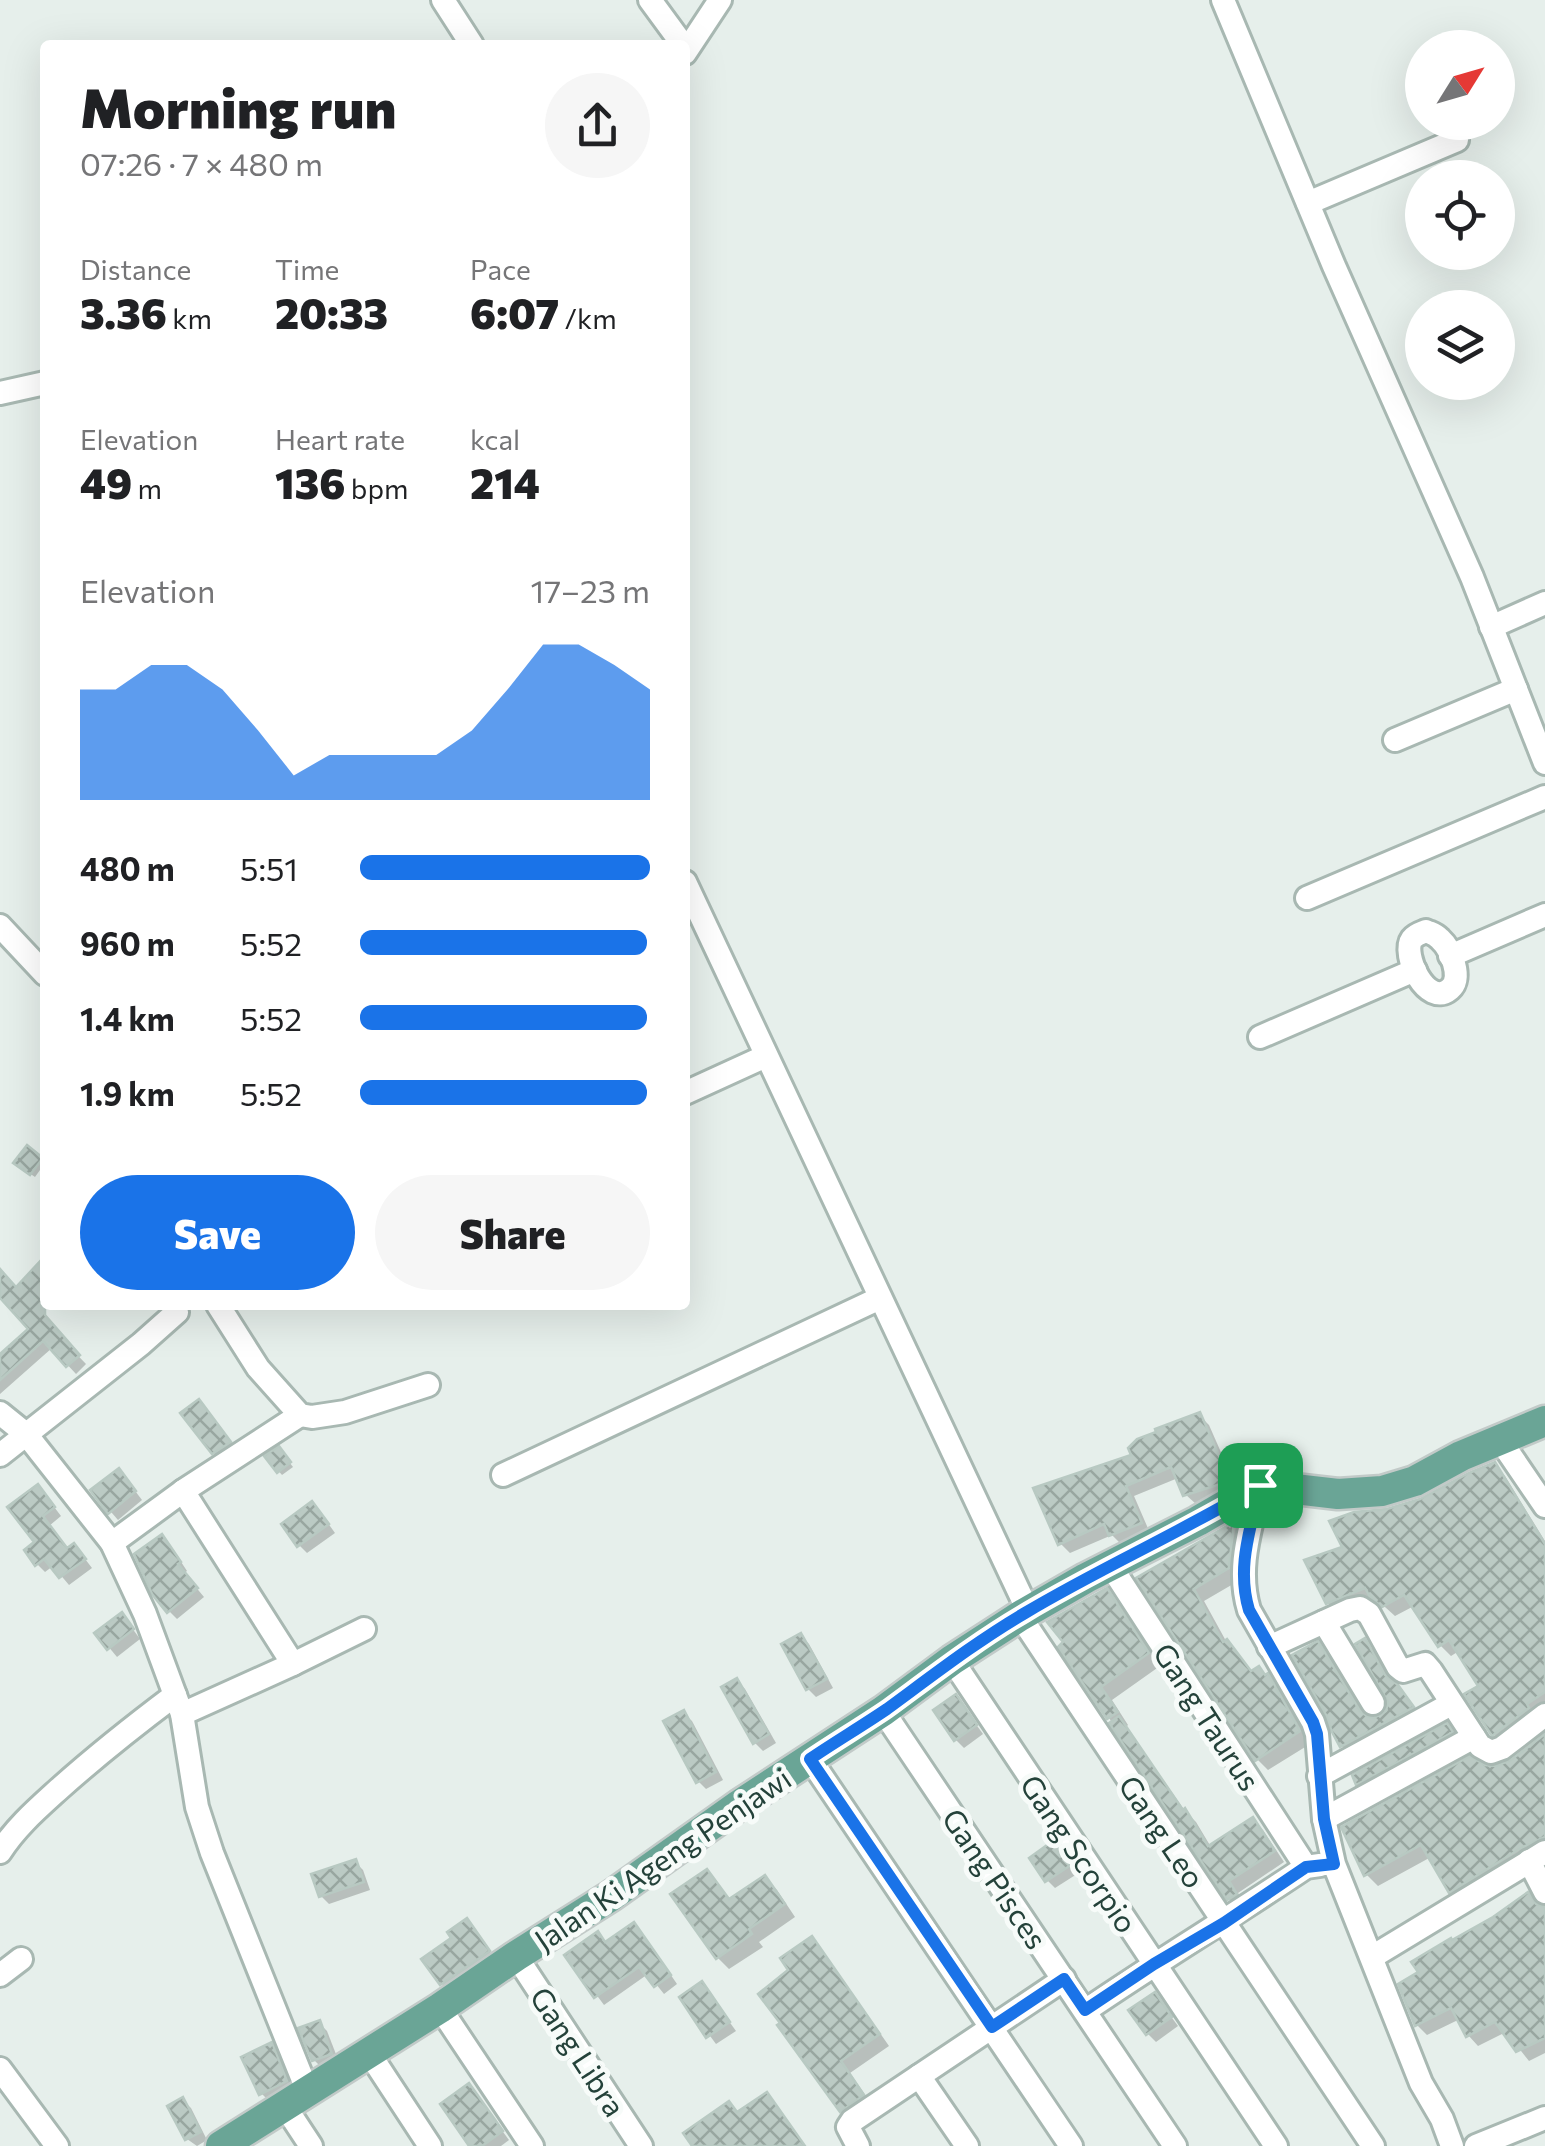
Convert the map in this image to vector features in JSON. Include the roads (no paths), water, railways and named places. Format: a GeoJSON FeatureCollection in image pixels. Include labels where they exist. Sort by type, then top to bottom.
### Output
{"type":"FeatureCollection","features":[{"type":"Feature","properties":{"kind":"main road"},"geometry":{"type":"LineString","coordinates":[[1260,1485],[1338,1494],[1382,1491],[1414,1481],[1461,1456],[1545,1421]]}},
{"type":"Feature","properties":{"kind":"main road","name":"Jalan Ki Ageng Penjawi"},"geometry":{"type":"LineString","coordinates":[[221,2146],[611,1896],[1024,1614],[1260,1485]]}},
{"type":"Feature","properties":{"kind":"street"},"geometry":{"type":"LineString","coordinates":[[443,0],[469,40]]}},
{"type":"Feature","properties":{"kind":"street"},"geometry":{"type":"LineString","coordinates":[[650,0],[679,40]]}},
{"type":"Feature","properties":{"kind":"street"},"geometry":{"type":"LineString","coordinates":[[690,42],[720,0]]}},
{"type":"Feature","properties":{"kind":"street"},"geometry":{"type":"LineString","coordinates":[[1223,0],[1334,266],[1472,577],[1545,762]]}},
{"type":"Feature","properties":{"kind":"street"},"geometry":{"type":"LineString","coordinates":[[1308,203],[1457,140]]}},
{"type":"Feature","properties":{"kind":"street"},"geometry":{"type":"LineString","coordinates":[[0,393],[40,385]]}},
{"type":"Feature","properties":{"kind":"street"},"geometry":{"type":"LineString","coordinates":[[1490,627],[1545,603]]}},
{"type":"Feature","properties":{"kind":"street"},"geometry":{"type":"LineString","coordinates":[[1395,740],[1516,689]]}},
{"type":"Feature","properties":{"kind":"street"},"geometry":{"type":"LineString","coordinates":[[1307,898],[1545,797]]}},
{"type":"Feature","properties":{"kind":"street","name":"Gang Leo"},"geometry":{"type":"LineString","coordinates":[[690,893],[1024,1614],[1373,2146]]}},
{"type":"Feature","properties":{"kind":"street"},"geometry":{"type":"LineString","coordinates":[[1450,956],[1545,915]]}},
{"type":"Feature","properties":{"kind":"street"},"geometry":{"type":"LineString","coordinates":[[0,926],[40,969]]}},
{"type":"Feature","properties":{"kind":"street"},"geometry":{"type":"LineString","coordinates":[[1426,932],[1437,936],[1450,956],[1456,980],[1451,989],[1434,993],[1415,970],[1410,940],[1426,932]]}},
{"type":"Feature","properties":{"kind":"street"},"geometry":{"type":"LineString","coordinates":[[1260,1036],[1415,970]]}},
{"type":"Feature","properties":{"kind":"street"},"geometry":{"type":"LineString","coordinates":[[690,1091],[766,1056]]}},
{"type":"Feature","properties":{"kind":"street"},"geometry":{"type":"LineString","coordinates":[[503,1474],[880,1298]]}},
{"type":"Feature","properties":{"kind":"street"},"geometry":{"type":"LineString","coordinates":[[0,1455],[141,1344],[176,1310]]}},
{"type":"Feature","properties":{"kind":"street"},"geometry":{"type":"LineString","coordinates":[[221,1310],[258,1368],[300,1415],[333,1414],[428,1385]]}},
{"type":"Feature","properties":{"kind":"street"},"geometry":{"type":"LineString","coordinates":[[0,1413],[26,1434],[112,1543],[145,1614],[178,1704],[197,1807],[311,2146]]}},
{"type":"Feature","properties":{"kind":"street"},"geometry":{"type":"LineString","coordinates":[[112,1543],[183,1491],[300,1415]]}},
{"type":"Feature","properties":{"kind":"street"},"geometry":{"type":"LineString","coordinates":[[1500,1440],[1545,1506]]}},
{"type":"Feature","properties":{"kind":"street"},"geometry":{"type":"LineString","coordinates":[[1260,1485],[1242,1573],[1243,1591],[1269,1648],[1313,1722],[1324,1819],[1334,1864],[1421,2083],[1452,2146]]}},
{"type":"Feature","properties":{"kind":"street"},"geometry":{"type":"LineString","coordinates":[[183,1491],[293,1664]]}},
{"type":"Feature","properties":{"kind":"street","name":"Gang Taurus"},"geometry":{"type":"LineString","coordinates":[[1110,1565],[1306,1867]]}},
{"type":"Feature","properties":{"kind":"street"},"geometry":{"type":"LineString","coordinates":[[1269,1648],[1360,1608],[1369,1614],[1402,1671],[1425,1664],[1480,1746],[1491,1752],[1502,1748],[1545,1716]]}},
{"type":"Feature","properties":{"kind":"street"},"geometry":{"type":"LineString","coordinates":[[1324,1622],[1372,1703]]}},
{"type":"Feature","properties":{"kind":"street"},"geometry":{"type":"LineString","coordinates":[[0,1852],[13,1831],[72,1778],[178,1704],[293,1664],[364,1630]]}},
{"type":"Feature","properties":{"kind":"street","name":"Gang Scorpio"},"geometry":{"type":"LineString","coordinates":[[952,1660],[1276,2146]]}},
{"type":"Feature","properties":{"kind":"street"},"geometry":{"type":"LineString","coordinates":[[1319,1776],[1451,1704]]}},
{"type":"Feature","properties":{"kind":"street","name":"Gang Pisces"},"geometry":{"type":"LineString","coordinates":[[883,1711],[1175,2146]]}},
{"type":"Feature","properties":{"kind":"street"},"geometry":{"type":"LineString","coordinates":[[1324,1819],[1474,1737]]}},
{"type":"Feature","properties":{"kind":"street"},"geometry":{"type":"LineString","coordinates":[[810,1759],[1071,2146]]}},
{"type":"Feature","properties":{"kind":"street"},"geometry":{"type":"LineString","coordinates":[[1372,1957],[1537,1857],[1545,1892]]}},
{"type":"Feature","properties":{"kind":"street"},"geometry":{"type":"LineString","coordinates":[[1085,2010],[1306,1867],[1334,1864]]}},
{"type":"Feature","properties":{"kind":"street","name":"Gang Libra"},"geometry":{"type":"LineString","coordinates":[[516,1956],[641,2146]]}},
{"type":"Feature","properties":{"kind":"street"},"geometry":{"type":"LineString","coordinates":[[0,1975],[20,1959]]}},
{"type":"Feature","properties":{"kind":"street"},"geometry":{"type":"LineString","coordinates":[[858,2146],[849,2124],[1064,1979]]}},
{"type":"Feature","properties":{"kind":"street"},"geometry":{"type":"LineString","coordinates":[[440,2008],[532,2146]]}},
{"type":"Feature","properties":{"kind":"street"},"geometry":{"type":"LineString","coordinates":[[369,2054],[430,2146]]}},
{"type":"Feature","properties":{"kind":"street"},"geometry":{"type":"LineString","coordinates":[[0,2069],[57,2146]]}},
{"type":"Feature","properties":{"kind":"street"},"geometry":{"type":"LineString","coordinates":[[919,2076],[967,2146]]}},
{"type":"Feature","properties":{"kind":"street"},"geometry":{"type":"LineString","coordinates":[[1476,2146],[1545,2118]]}}]}
